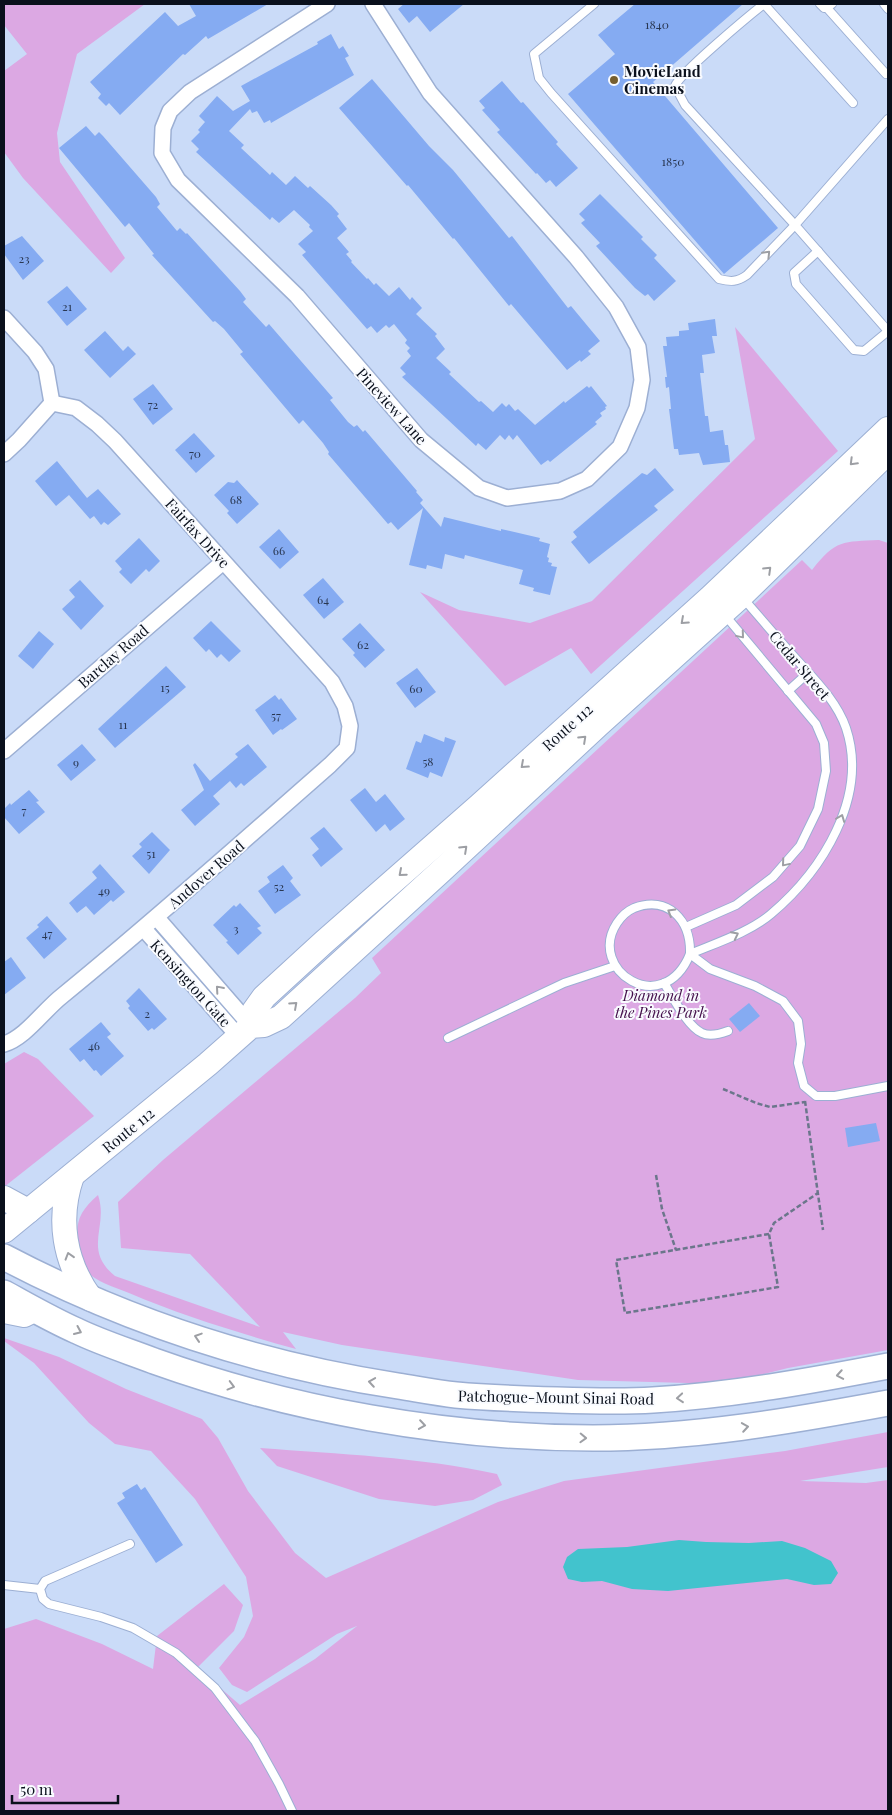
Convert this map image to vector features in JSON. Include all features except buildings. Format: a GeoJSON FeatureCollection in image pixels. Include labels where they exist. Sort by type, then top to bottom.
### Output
{"type":"FeatureCollection","features":[{"type":"Feature","properties":{"kind":"highway","name":"Patchogue-Mount Sinai Road"},"geometry":{"type":"LineString","coordinates":[[4,1257],[92,1299],[165,1327],[254,1355],[340,1377],[455,1395],[530,1399],[654,1400],[751,1391],[888,1366]]}},
{"type":"Feature","properties":{"kind":"highway"},"geometry":{"type":"LineString","coordinates":[[4,1294],[78,1332],[195,1376],[278,1398],[373,1418],[485,1434],[594,1438],[735,1429],[888,1404]]}},
{"type":"Feature","properties":{"kind":"highway"},"geometry":{"type":"LineString","coordinates":[[530,1399],[530,1436]]}},
{"type":"Feature","properties":{"kind":"main road","name":"Route 112"},"geometry":{"type":"LineString","coordinates":[[734,588],[888,428]]}},
{"type":"Feature","properties":{"kind":"main road","name":"Route 112"},"geometry":{"type":"LineString","coordinates":[[4,1231],[245,1031],[254,1011],[264,997],[324,942],[486,799],[716,605],[888,452]]}},
{"type":"Feature","properties":{"kind":"main road"},"geometry":{"type":"LineString","coordinates":[[72,1176],[64,1208],[65,1240],[74,1271],[92,1299]]}},
{"type":"Feature","properties":{"kind":"main road"},"geometry":{"type":"LineString","coordinates":[[4,1198],[28,1211]]}},
{"type":"Feature","properties":{"kind":"main road"},"geometry":{"type":"LineString","coordinates":[[4,1311],[24,1315],[34,1310]]}},
{"type":"Feature","properties":{"kind":"street","name":"Pineview Lane"},"geometry":{"type":"LineString","coordinates":[[327,4],[190,92],[170,112],[163,128],[162,153],[178,180],[297,296],[421,440],[479,488],[507,498],[560,491],[587,479],[620,447],[637,408],[642,380],[638,347],[616,307],[576,257],[430,94],[373,4]]}},
{"type":"Feature","properties":{"kind":"street"},"geometry":{"type":"LineString","coordinates":[[4,318],[35,352],[46,369],[52,403],[4,454]]}},
{"type":"Feature","properties":{"kind":"street","name":"Fairfax Drive"},"geometry":{"type":"LineString","coordinates":[[52,403],[76,408],[97,424],[332,682]]}},
{"type":"Feature","properties":{"kind":"street","name":"Barclay Road"},"geometry":{"type":"LineString","coordinates":[[4,751],[223,562]]}},
{"type":"Feature","properties":{"kind":"street","name":"Andover Road"},"geometry":{"type":"LineString","coordinates":[[7,1044],[31,1026],[49,1006],[157,918],[347,748],[350,726],[345,706],[332,682]]}},
{"type":"Feature","properties":{"kind":"street","name":"Kensington Gate"},"geometry":{"type":"LineString","coordinates":[[157,918],[245,1031]]}},
{"type":"Feature","properties":{"kind":"street","name":"Kensington Gate"},"geometry":{"type":"LineString","coordinates":[[144,929],[245,1031]]}},
{"type":"Feature","properties":{"kind":"lane"},"geometry":{"type":"LineString","coordinates":[[594,4],[534,54],[540,78],[551,93],[719,279],[738,281],[747,275],[795,225],[888,119]]}},
{"type":"Feature","properties":{"kind":"lane"},"geometry":{"type":"LineString","coordinates":[[818,251],[794,273],[796,284],[854,350],[864,352],[888,332],[818,251],[795,225],[685,104],[675,86],[691,68],[764,4],[853,103]]}},
{"type":"Feature","properties":{"kind":"lane"},"geometry":{"type":"LineString","coordinates":[[884,4],[888,8]]}},
{"type":"Feature","properties":{"kind":"lane"},"geometry":{"type":"LineString","coordinates":[[826,5],[886,74]]}},
{"type":"Feature","properties":{"kind":"lane","name":"Cedar Street"},"geometry":{"type":"LineString","coordinates":[[690,954],[733,936],[770,915],[802,883],[826,852],[843,814],[851,782],[852,756],[846,727],[828,696],[734,588]]}},
{"type":"Feature","properties":{"kind":"lane","name":"Cedar Street"},"geometry":{"type":"LineString","coordinates":[[686,927],[736,905],[773,877],[800,846],[818,809],[826,771],[824,743],[816,724],[716,605]]}},
{"type":"Feature","properties":{"kind":"lane"},"geometry":{"type":"LineString","coordinates":[[788,691],[808,672]]}},
{"type":"Feature","properties":{"kind":"lane"},"geometry":{"type":"LineString","coordinates":[[643,905],[662,907],[679,916],[686,927],[690,940],[690,954],[685,966],[676,976],[664,983],[650,986],[636,983],[624,976],[615,966],[610,954],[612,934],[620,917],[631,910],[643,905]]}},
{"type":"Feature","properties":{"kind":"lane"},"geometry":{"type":"LineString","coordinates":[[690,954],[710,969],[755,986],[783,1001],[798,1021],[802,1044],[798,1063],[804,1086],[816,1096],[835,1096],[888,1086]]}},
{"type":"Feature","properties":{"kind":"lane"},"geometry":{"type":"LineString","coordinates":[[448,1038],[564,983],[615,966]]}},
{"type":"Feature","properties":{"kind":"lane"},"geometry":{"type":"LineString","coordinates":[[664,983],[690,1023],[702,1033],[718,1035],[728,1031]]}},
{"type":"Feature","properties":{"kind":"lane"},"geometry":{"type":"LineString","coordinates":[[130,1544],[45,1580],[40,1589],[43,1599],[49,1604],[101,1617],[133,1628],[176,1653],[215,1688],[255,1741],[292,1811]]}},
{"type":"Feature","properties":{"kind":"lane"},"geometry":{"type":"LineString","coordinates":[[4,1585],[40,1589]]}},
{"type":"Feature","properties":{"kind":"path"},"geometry":{"type":"LineString","coordinates":[[723,1089],[770,1107],[805,1102]]}},
{"type":"Feature","properties":{"kind":"path"},"geometry":{"type":"LineString","coordinates":[[809,1091],[805,1102],[823,1230]]}},
{"type":"Feature","properties":{"kind":"path"},"geometry":{"type":"LineString","coordinates":[[656,1175],[662,1209],[676,1250]]}},
{"type":"Feature","properties":{"kind":"path"},"geometry":{"type":"LineString","coordinates":[[769,1234],[616,1260],[625,1314],[778,1288],[769,1234],[774,1223],[818,1193]]}},
{"type":"Feature","properties":{"kind":"green space"},"geometry":{"type":"Polygon","coordinates":[[[4,4],[145,4],[77,54],[57,133],[60,162],[125,258],[111,273],[23,178],[4,152],[4,71],[27,54],[4,25],[4,4]]]}},
{"type":"Feature","properties":{"kind":"green space"},"geometry":{"type":"Polygon","coordinates":[[[735,327],[838,451],[591,674],[571,648],[505,686],[420,592],[459,610],[530,623],[592,601],[755,439],[735,327]]]}},
{"type":"Feature","properties":{"kind":"green space","name":"Diamond in the Pines Park"},"geometry":{"type":"Polygon","coordinates":[[[879,540],[888,543],[888,1350],[788,1368],[724,1384],[578,1380],[342,1345],[283,1332],[296,1349],[191,1317],[106,1284],[94,1278],[85,1270],[81,1262],[77,1235],[79,1220],[85,1208],[98,1195],[101,1217],[98,1247],[105,1266],[115,1276],[260,1327],[190,1254],[121,1248],[118,1202],[163,1160],[355,998],[381,973],[372,958],[802,560],[812,570],[834,547],[848,542],[879,540]]]}},
{"type":"Feature","properties":{"kind":"green space"},"geometry":{"type":"Polygon","coordinates":[[[24,1052],[38,1059],[94,1116],[4,1187],[4,1064],[24,1052]]]}},
{"type":"Feature","properties":{"kind":"green space"},"geometry":{"type":"Polygon","coordinates":[[[4,1338],[59,1357],[126,1389],[202,1419],[218,1438],[248,1491],[295,1553],[326,1578],[498,1502],[564,1481],[785,1451],[888,1432],[888,1467],[800,1481],[866,1483],[888,1480],[888,1811],[4,1811],[4,1629],[36,1619],[102,1644],[153,1669],[157,1636],[224,1584],[243,1605],[234,1631],[197,1668],[240,1705],[315,1659],[357,1626],[337,1634],[247,1692],[232,1685],[219,1668],[244,1637],[253,1616],[246,1577],[195,1499],[151,1451],[115,1444],[89,1423],[34,1363],[4,1341],[4,1338]]]}},
{"type":"Feature","properties":{"kind":"green space"},"geometry":{"type":"Polygon","coordinates":[[[260,1448],[379,1457],[468,1468],[497,1474],[502,1485],[473,1500],[435,1506],[379,1499],[277,1466],[260,1448]]]}},
{"type":"Feature","properties":{"kind":"shaded area"},"geometry":{"type":"Polygon","coordinates":[[[679,1540],[749,1543],[782,1541],[805,1548],[831,1561],[838,1573],[831,1584],[814,1585],[787,1579],[668,1591],[632,1589],[602,1581],[582,1582],[568,1579],[563,1567],[567,1557],[578,1549],[627,1547],[679,1540]]]}},
{"type":"Feature","properties":{"kind":"place","name":"MovieLand Cinemas"},"geometry":{"type":"Point","coordinates":[614,80]}}]}
